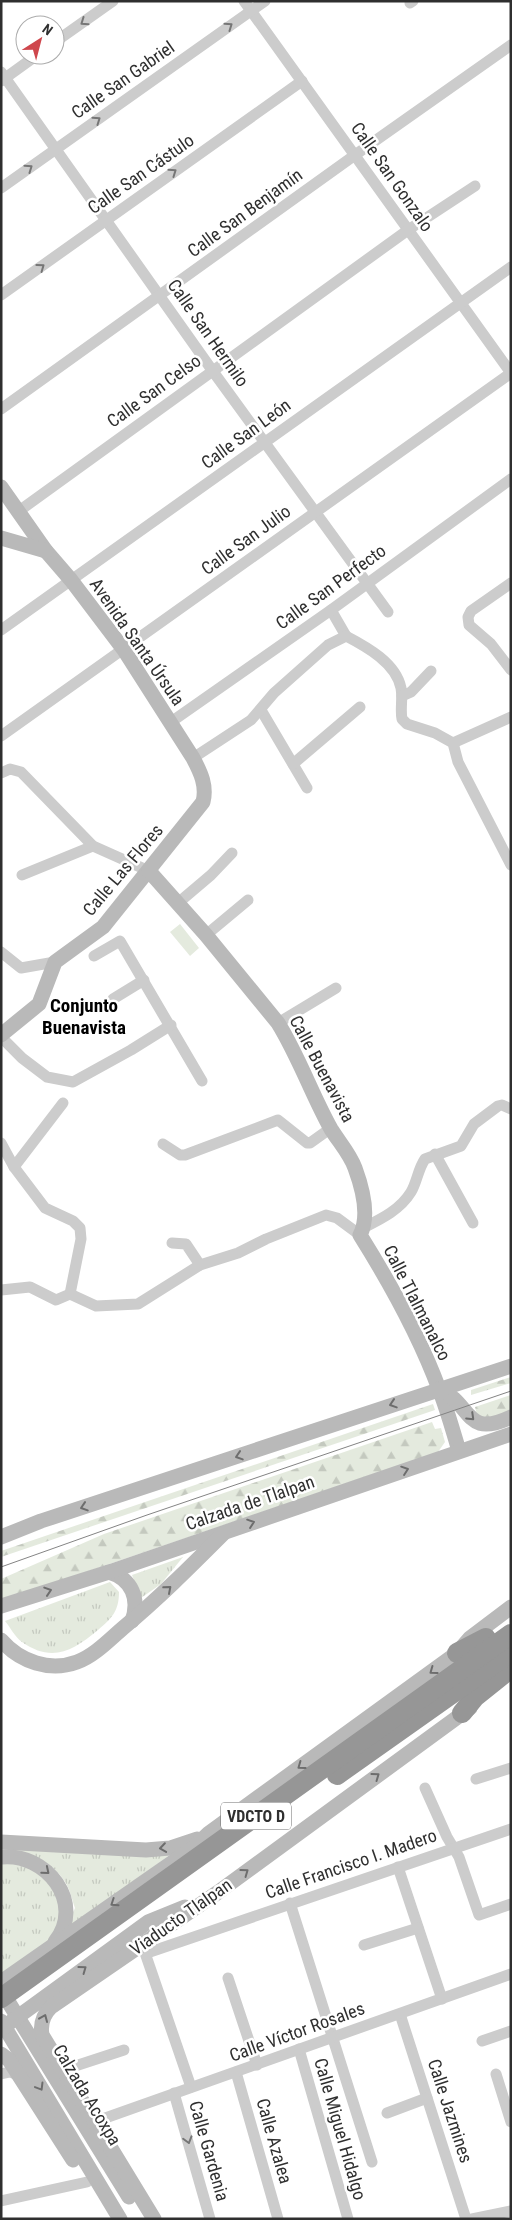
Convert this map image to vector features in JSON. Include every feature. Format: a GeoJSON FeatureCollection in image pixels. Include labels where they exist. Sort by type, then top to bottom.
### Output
{"type":"FeatureCollection","features":[{"type":"Feature","properties":{"kind":"highway"},"geometry":{"type":"LineString","coordinates":[[457,1653],[479,1643],[511,1622]]}},
{"type":"Feature","properties":{"kind":"highway","name":"VDCTO D"},"geometry":{"type":"LineString","coordinates":[[1,1998],[511,1634]]}},
{"type":"Feature","properties":{"kind":"highway","name":"Viaducto Tlalpan"},"geometry":{"type":"LineString","coordinates":[[1,2013],[511,1652]]}},
{"type":"Feature","properties":{"kind":"highway"},"geometry":{"type":"LineString","coordinates":[[462,1713],[474,1697],[511,1668]]}},
{"type":"Feature","properties":{"kind":"main road","name":"Avenida Santa Úrsula"},"geometry":{"type":"LineString","coordinates":[[1,487],[46,551],[71,580],[124,650],[193,758]]}},
{"type":"Feature","properties":{"kind":"main road"},"geometry":{"type":"LineString","coordinates":[[1,538],[46,551]]}},
{"type":"Feature","properties":{"kind":"main road","name":"Calle Las Flores"},"geometry":{"type":"LineString","coordinates":[[55,962],[103,926],[203,802],[204,784],[193,758]]}},
{"type":"Feature","properties":{"kind":"main road","name":"Calle Buenavista"},"geometry":{"type":"LineString","coordinates":[[148,871],[206,935],[278,1023],[288,1039],[331,1128],[354,1165],[359,1180],[364,1209],[361,1231]]}},
{"type":"Feature","properties":{"kind":"main road"},"geometry":{"type":"LineString","coordinates":[[1,1036],[39,1004],[55,962]]}},
{"type":"Feature","properties":{"kind":"main road","name":"Calle Tlalmanalco"},"geometry":{"type":"LineString","coordinates":[[361,1231],[392,1290],[439,1389],[459,1451]]}},
{"type":"Feature","properties":{"kind":"main road"},"geometry":{"type":"LineString","coordinates":[[1,1537],[41,1521],[511,1366]]}},
{"type":"Feature","properties":{"kind":"main road"},"geometry":{"type":"LineString","coordinates":[[439,1389],[453,1396],[469,1416],[480,1424],[489,1425],[511,1417]]}},
{"type":"Feature","properties":{"kind":"main road","name":"Calzada de Tlalpan"},"geometry":{"type":"LineString","coordinates":[[1,1606],[109,1572],[511,1434]]}},
{"type":"Feature","properties":{"kind":"main road"},"geometry":{"type":"LineString","coordinates":[[1,1640],[16,1654],[31,1662],[63,1665],[84,1659],[132,1621],[177,1581],[225,1532]]}},
{"type":"Feature","properties":{"kind":"main road"},"geometry":{"type":"LineString","coordinates":[[109,1572],[125,1580],[133,1591],[136,1608],[132,1621]]}},
{"type":"Feature","properties":{"kind":"main road"},"geometry":{"type":"LineString","coordinates":[[1,1982],[193,1848],[209,1833],[457,1653],[470,1638],[511,1606]]}},
{"type":"Feature","properties":{"kind":"main road","name":"Viaducto Tlalpan"},"geometry":{"type":"LineString","coordinates":[[154,2219],[42,2035],[41,2025],[44,2015],[51,2007],[144,1949],[462,1713],[511,1681]]}},
{"type":"Feature","properties":{"kind":"main road"},"geometry":{"type":"LineString","coordinates":[[1,1842],[158,1849],[180,1845],[209,1833]]}},
{"type":"Feature","properties":{"kind":"main road"},"geometry":{"type":"LineString","coordinates":[[1,1857],[15,1857],[30,1861],[44,1869],[60,1887],[65,1901],[66,1914],[64,1928],[52,1945]]}},
{"type":"Feature","properties":{"kind":"main road"},"geometry":{"type":"LineString","coordinates":[[1,2028],[148,1922],[217,1893]]}},
{"type":"Feature","properties":{"kind":"main road","name":"Calzada Acoxpa"},"geometry":{"type":"LineString","coordinates":[[1,1990],[143,2219]]}},
{"type":"Feature","properties":{"kind":"main road","name":"Calzada Acoxpa"},"geometry":{"type":"LineString","coordinates":[[1,2021],[120,2219]]}},
{"type":"Feature","properties":{"kind":"main road"},"geometry":{"type":"LineString","coordinates":[[1,2054],[9,2060],[20,2076],[110,2219]]}},
{"type":"Feature","properties":{"kind":"street"},"geometry":{"type":"LineString","coordinates":[[65,35],[113,1]]}},
{"type":"Feature","properties":{"kind":"street","name":"Calle San Gabriel"},"geometry":{"type":"LineString","coordinates":[[1,188],[248,6],[265,1]]}},
{"type":"Feature","properties":{"kind":"street","name":"Calle San Gonzalo"},"geometry":{"type":"LineString","coordinates":[[248,6],[511,373]]}},
{"type":"Feature","properties":{"kind":"street","name":"Calle San Benjamín"},"geometry":{"type":"LineString","coordinates":[[1,410],[355,155],[511,46]]}},
{"type":"Feature","properties":{"kind":"street"},"geometry":{"type":"LineString","coordinates":[[3,77],[22,65]]}},
{"type":"Feature","properties":{"kind":"street","name":"Calle San Hermilo"},"geometry":{"type":"LineString","coordinates":[[3,77],[57,148],[212,370],[388,612]]}},
{"type":"Feature","properties":{"kind":"street","name":"Calle San Cástulo"},"geometry":{"type":"LineString","coordinates":[[1,295],[302,81]]}},
{"type":"Feature","properties":{"kind":"street","name":"Calle San Celso"},"geometry":{"type":"LineString","coordinates":[[19,511],[408,230],[475,186]]}},
{"type":"Feature","properties":{"kind":"street","name":"Calle San León"},"geometry":{"type":"LineString","coordinates":[[1,630],[511,267]]}},
{"type":"Feature","properties":{"kind":"street","name":"Calle San Julio"},"geometry":{"type":"LineString","coordinates":[[1,736],[511,373]]}},
{"type":"Feature","properties":{"kind":"street","name":"Calle San Perfecto"},"geometry":{"type":"LineString","coordinates":[[170,722],[331,610],[511,479]]}},
{"type":"Feature","properties":{"kind":"street"},"geometry":{"type":"LineString","coordinates":[[511,584],[471,611],[468,617],[469,625],[491,644],[511,670]]}},
{"type":"Feature","properties":{"kind":"street"},"geometry":{"type":"LineString","coordinates":[[331,610],[346,636],[359,643],[390,666],[398,681],[402,696],[402,719],[406,724],[435,733],[454,743]]}},
{"type":"Feature","properties":{"kind":"street"},"geometry":{"type":"LineString","coordinates":[[193,758],[251,720],[274,693],[328,645],[346,636]]}},
{"type":"Feature","properties":{"kind":"street"},"geometry":{"type":"LineString","coordinates":[[402,696],[411,692],[430,672]]}},
{"type":"Feature","properties":{"kind":"street"},"geometry":{"type":"LineString","coordinates":[[293,764],[360,706]]}},
{"type":"Feature","properties":{"kind":"street"},"geometry":{"type":"LineString","coordinates":[[261,710],[307,788]]}},
{"type":"Feature","properties":{"kind":"street"},"geometry":{"type":"LineString","coordinates":[[454,743],[511,717]]}},
{"type":"Feature","properties":{"kind":"street"},"geometry":{"type":"LineString","coordinates":[[454,743],[458,762],[511,865]]}},
{"type":"Feature","properties":{"kind":"street"},"geometry":{"type":"LineString","coordinates":[[1,773],[10,769],[22,772],[93,846],[148,871]]}},
{"type":"Feature","properties":{"kind":"street"},"geometry":{"type":"LineString","coordinates":[[22,876],[93,846]]}},
{"type":"Feature","properties":{"kind":"street"},"geometry":{"type":"LineString","coordinates":[[178,903],[232,853]]}},
{"type":"Feature","properties":{"kind":"street"},"geometry":{"type":"LineString","coordinates":[[206,935],[248,900]]}},
{"type":"Feature","properties":{"kind":"street"},"geometry":{"type":"LineString","coordinates":[[94,956],[120,941],[202,1081]]}},
{"type":"Feature","properties":{"kind":"street"},"geometry":{"type":"LineString","coordinates":[[1,952],[21,968],[55,962]]}},
{"type":"Feature","properties":{"kind":"street"},"geometry":{"type":"LineString","coordinates":[[113,999],[144,980]]}},
{"type":"Feature","properties":{"kind":"street"},"geometry":{"type":"LineString","coordinates":[[278,1023],[336,988]]}},
{"type":"Feature","properties":{"kind":"street"},"geometry":{"type":"LineString","coordinates":[[1,1036],[22,1058],[47,1077],[73,1082],[131,1050],[170,1025]]}},
{"type":"Feature","properties":{"kind":"street"},"geometry":{"type":"LineString","coordinates":[[14,1167],[63,1103]]}},
{"type":"Feature","properties":{"kind":"street"},"geometry":{"type":"LineString","coordinates":[[1,1290],[30,1287],[56,1300],[70,1294],[96,1306],[138,1304],[200,1265],[238,1253],[266,1239],[326,1215],[337,1218],[361,1231],[389,1215],[399,1206],[411,1192],[423,1162],[435,1154],[461,1146],[474,1124],[498,1106],[502,1105],[511,1109]]}},
{"type":"Feature","properties":{"kind":"street"},"geometry":{"type":"LineString","coordinates":[[163,1144],[180,1155],[185,1154],[278,1120],[310,1144],[331,1128]]}},
{"type":"Feature","properties":{"kind":"street"},"geometry":{"type":"LineString","coordinates":[[1,1142],[14,1167],[45,1208],[73,1221],[80,1228],[81,1239],[70,1294]]}},
{"type":"Feature","properties":{"kind":"street"},"geometry":{"type":"LineString","coordinates":[[435,1154],[473,1224]]}},
{"type":"Feature","properties":{"kind":"street"},"geometry":{"type":"LineString","coordinates":[[172,1243],[186,1244],[200,1265]]}},
{"type":"Feature","properties":{"kind":"street"},"geometry":{"type":"LineString","coordinates":[[476,1779],[511,1768]]}},
{"type":"Feature","properties":{"kind":"street"},"geometry":{"type":"LineString","coordinates":[[425,1788],[454,1848],[479,1915],[511,1904]]}},
{"type":"Feature","properties":{"kind":"street","name":"Calle Francisco I. Madero"},"geometry":{"type":"LineString","coordinates":[[144,1949],[290,1903],[511,1829]]}},
{"type":"Feature","properties":{"kind":"street"},"geometry":{"type":"LineString","coordinates":[[398,1867],[442,1999]]}},
{"type":"Feature","properties":{"kind":"street"},"geometry":{"type":"LineString","coordinates":[[290,1903],[372,2162]]}},
{"type":"Feature","properties":{"kind":"street"},"geometry":{"type":"LineString","coordinates":[[364,1944],[418,1928]]}},
{"type":"Feature","properties":{"kind":"street"},"geometry":{"type":"LineString","coordinates":[[144,1949],[191,2087]]}},
{"type":"Feature","properties":{"kind":"street","name":"Calle Víctor Rosales"},"geometry":{"type":"LineString","coordinates":[[94,2122],[511,1974]]}},
{"type":"Feature","properties":{"kind":"street"},"geometry":{"type":"LineString","coordinates":[[228,1978],[257,2064]]}},
{"type":"Feature","properties":{"kind":"street","name":"Calle Jazmines"},"geometry":{"type":"LineString","coordinates":[[400,2014],[466,2219]]}},
{"type":"Feature","properties":{"kind":"street"},"geometry":{"type":"LineString","coordinates":[[482,2041],[511,2031]]}},
{"type":"Feature","properties":{"kind":"street","name":"Calle Miguel Hidalgo"},"geometry":{"type":"LineString","coordinates":[[300,2049],[348,2219]]}},
{"type":"Feature","properties":{"kind":"street"},"geometry":{"type":"LineString","coordinates":[[63,2070],[124,2050]]}},
{"type":"Feature","properties":{"kind":"street"},"geometry":{"type":"LineString","coordinates":[[1,2074],[10,2072],[20,2076]]}},
{"type":"Feature","properties":{"kind":"street","name":"Calle Azalea"},"geometry":{"type":"LineString","coordinates":[[236,2072],[278,2219]]}},
{"type":"Feature","properties":{"kind":"street"},"geometry":{"type":"LineString","coordinates":[[496,2074],[511,2122]]}},
{"type":"Feature","properties":{"kind":"street","name":"Calle Gardenia"},"geometry":{"type":"LineString","coordinates":[[174,2093],[210,2219]]}},
{"type":"Feature","properties":{"kind":"street"},"geometry":{"type":"LineString","coordinates":[[387,2113],[427,2098]]}},
{"type":"Feature","properties":{"kind":"street"},"geometry":{"type":"LineString","coordinates":[[1,2201],[87,2182]]}},
{"type":"Feature","properties":{"kind":"street"},"geometry":{"type":"LineString","coordinates":[[472,2219],[511,2212]]}},
{"type":"Feature","properties":{"kind":"green space"},"geometry":{"type":"Polygon","coordinates":[[[180,924],[199,948],[190,956],[170,932],[180,924]]]}},
{"type":"Feature","properties":{"kind":"green space"},"geometry":{"type":"Polygon","coordinates":[[[511,1377],[511,1383],[471,1395],[471,1390],[511,1377]]]}},
{"type":"Feature","properties":{"kind":"green space"},"geometry":{"type":"Polygon","coordinates":[[[511,1395],[511,1412],[492,1420],[477,1415],[475,1407],[511,1395]]]}},
{"type":"Feature","properties":{"kind":"green space"},"geometry":{"type":"Polygon","coordinates":[[[433,1404],[435,1410],[1,1557],[1,1551],[433,1404]]]}},
{"type":"Feature","properties":{"kind":"green space"},"geometry":{"type":"Polygon","coordinates":[[[432,1422],[435,1429],[441,1428],[445,1442],[438,1452],[1,1601],[1,1579],[104,1534],[432,1422]]]}},
{"type":"Feature","properties":{"kind":"green space"},"geometry":{"type":"Polygon","coordinates":[[[183,1557],[161,1584],[141,1598],[132,1575],[183,1557]]]}},
{"type":"Feature","properties":{"kind":"green space"},"geometry":{"type":"Polygon","coordinates":[[[110,1582],[119,1592],[118,1604],[114,1614],[98,1630],[71,1649],[53,1653],[33,1648],[19,1640],[5,1621],[110,1582]]]}},
{"type":"Feature","properties":{"kind":"green space"},"geometry":{"type":"Polygon","coordinates":[[[182,1846],[65,1931],[75,1908],[68,1888],[59,1874],[53,1867],[37,1858],[1,1848],[182,1846]]]}},
{"type":"Feature","properties":{"kind":"green space"},"geometry":{"type":"Polygon","coordinates":[[[1,1863],[25,1865],[39,1872],[54,1888],[60,1908],[56,1929],[50,1940],[35,1953],[2,1973],[1,1863]]]}},
{"type":"Feature","properties":{"kind":"tram line"},"geometry":{"type":"LineString","coordinates":[[1,1567],[147,1515],[511,1391]]}},
{"type":"Feature","properties":{"kind":"district","name":"Conjunto Buenavista"},"geometry":{"type":"Point","coordinates":[84,1016]}}]}
